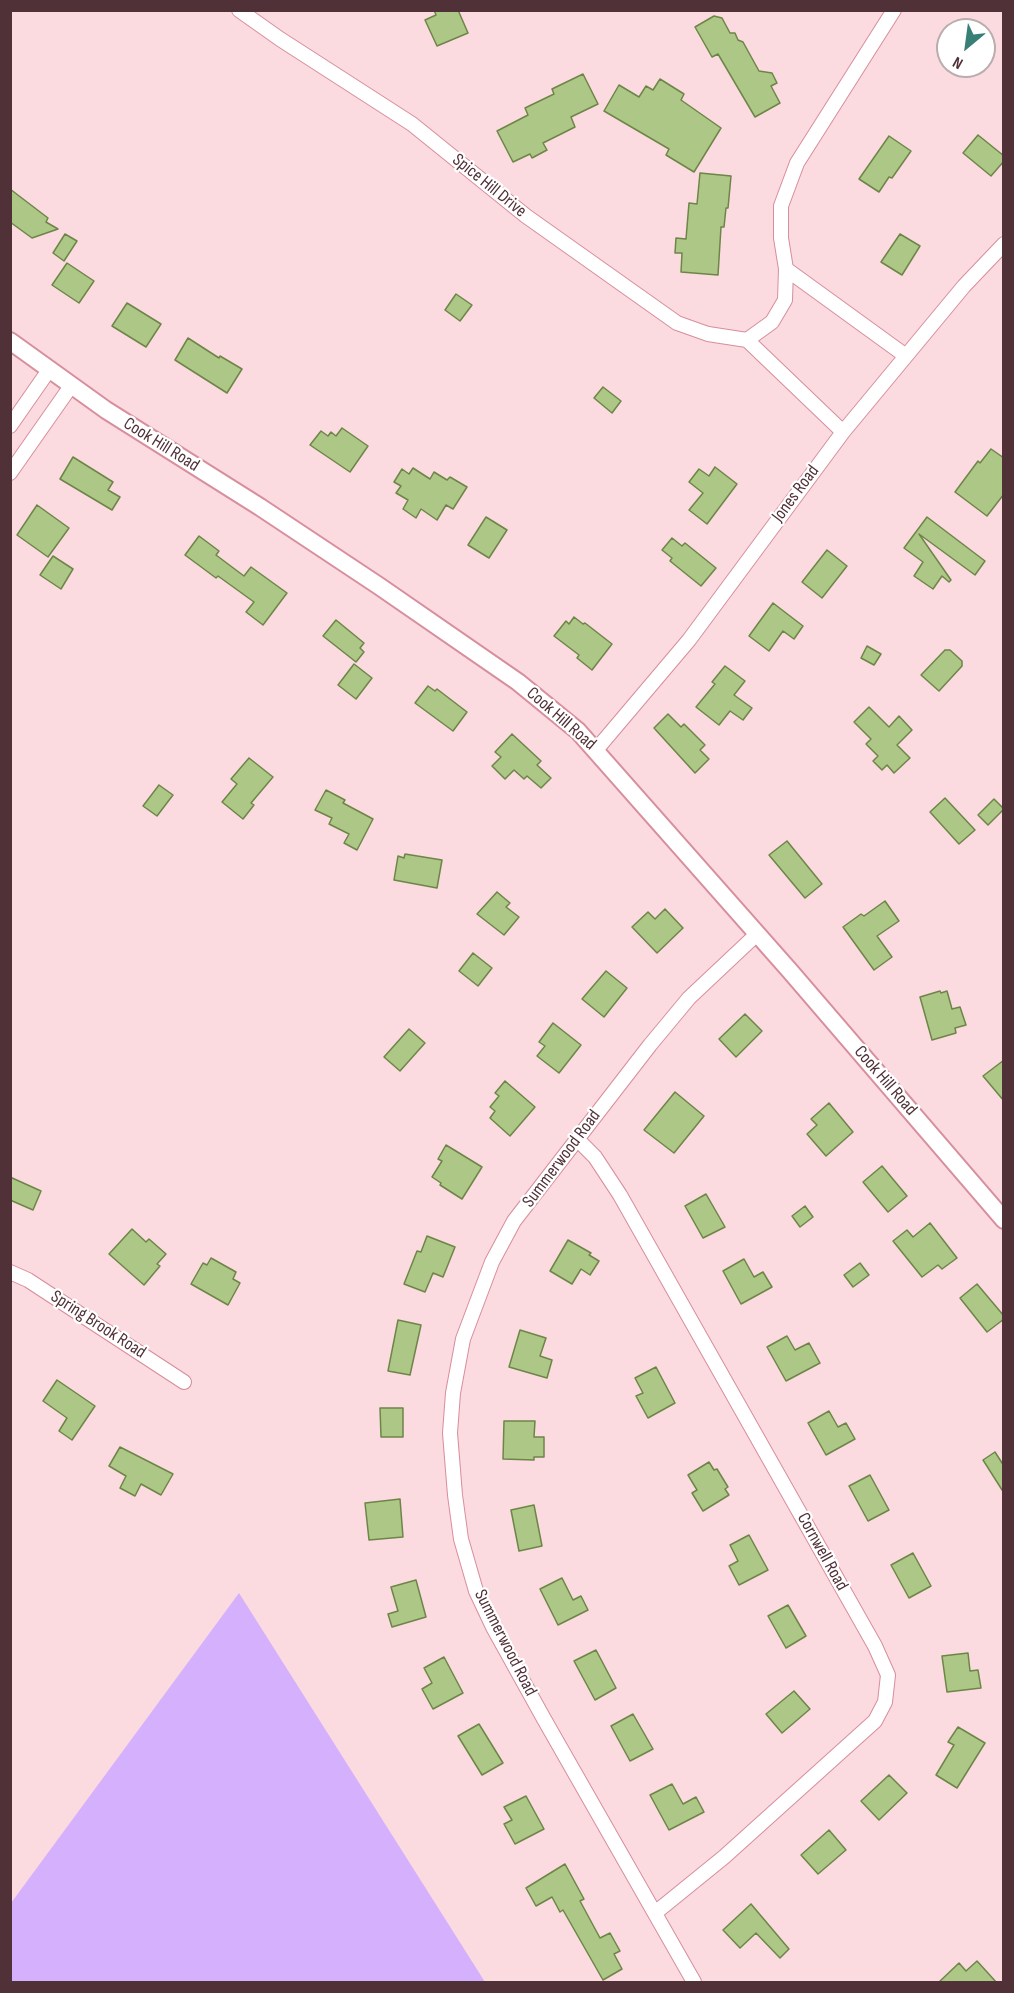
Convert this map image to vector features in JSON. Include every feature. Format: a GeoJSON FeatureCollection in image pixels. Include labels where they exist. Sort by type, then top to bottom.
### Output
{"type":"FeatureCollection","features":[{"type":"Feature","properties":{"kind":"street","name":"Spice Hill Drive"},"geometry":{"type":"LineString","coordinates":[[239,10],[411,124],[526,216],[677,323],[708,334],[747,340]]}},
{"type":"Feature","properties":{"kind":"street"},"geometry":{"type":"LineString","coordinates":[[843,432],[747,340],[772,322],[785,300],[786,269],[781,238],[781,206],[796,164],[894,10]]}},
{"type":"Feature","properties":{"kind":"street","name":"Jones Road"},"geometry":{"type":"LineString","coordinates":[[596,750],[689,640],[843,432],[964,286],[1004,244]]}},
{"type":"Feature","properties":{"kind":"street"},"geometry":{"type":"LineString","coordinates":[[786,269],[906,356]]}},
{"type":"Feature","properties":{"kind":"street","name":"Cook Hill Road"},"geometry":{"type":"LineString","coordinates":[[10,341],[71,386],[388,592],[518,682],[578,730],[1004,1220]]}},
{"type":"Feature","properties":{"kind":"street"},"geometry":{"type":"LineString","coordinates":[[10,426],[49,370]]}},
{"type":"Feature","properties":{"kind":"street"},"geometry":{"type":"LineString","coordinates":[[10,473],[71,386]]}},
{"type":"Feature","properties":{"kind":"street","name":"Summerwood Road"},"geometry":{"type":"LineString","coordinates":[[694,1983],[493,1627],[476,1591],[461,1539],[450,1433],[453,1393],[463,1339],[492,1262],[514,1221],[689,998],[757,934]]}},
{"type":"Feature","properties":{"kind":"street","name":"Cornwell Road"},"geometry":{"type":"LineString","coordinates":[[577,1139],[595,1157],[620,1195],[869,1636],[888,1675],[885,1702],[875,1721],[724,1857],[655,1913]]}},
{"type":"Feature","properties":{"kind":"street","name":"Spring Brook Road"},"geometry":{"type":"LineString","coordinates":[[10,1272],[28,1280],[184,1382]]}},
{"type":"Feature","properties":{"kind":"shaded area"},"geometry":{"type":"Polygon","coordinates":[[[239,1593],[485,1982],[11,1982],[11,1903],[239,1593]]]}},
{"type":"Feature","properties":{"kind":"building"},"geometry":{"type":"Polygon","coordinates":[[[434,10],[458,10],[468,33],[437,46],[425,20],[436,15],[434,10]]]}},
{"type":"Feature","properties":{"kind":"building"},"geometry":{"type":"Polygon","coordinates":[[[714,16],[722,18],[730,33],[735,33],[738,40],[743,42],[759,71],[772,73],[777,83],[771,86],[780,103],[755,117],[718,54],[712,57],[695,27],[714,16]]]}},
{"type":"Feature","properties":{"kind":"building"},"geometry":{"type":"Polygon","coordinates":[[[583,74],[598,104],[571,117],[575,127],[543,143],[547,150],[532,158],[530,154],[513,162],[497,131],[528,115],[525,108],[554,94],[552,89],[583,74]]]}},
{"type":"Feature","properties":{"kind":"building"},"geometry":{"type":"Polygon","coordinates":[[[660,79],[684,94],[681,100],[721,128],[694,172],[666,155],[669,149],[604,111],[619,85],[639,97],[646,86],[653,90],[660,79]]]}},
{"type":"Feature","properties":{"kind":"building"},"geometry":{"type":"Polygon","coordinates":[[[978,135],[1004,156],[1004,161],[991,176],[963,153],[978,135]]]}},
{"type":"Feature","properties":{"kind":"building"},"geometry":{"type":"Polygon","coordinates":[[[889,136],[911,151],[879,192],[859,179],[889,136]]]}},
{"type":"Feature","properties":{"kind":"building"},"geometry":{"type":"Polygon","coordinates":[[[700,173],[731,176],[728,208],[726,208],[724,227],[721,227],[718,275],[681,272],[682,253],[675,253],[676,238],[686,239],[689,203],[697,204],[700,173]]]}},
{"type":"Feature","properties":{"kind":"building"},"geometry":{"type":"Polygon","coordinates":[[[10,189],[48,218],[46,222],[58,229],[32,238],[10,222],[10,189]]]}},
{"type":"Feature","properties":{"kind":"building"},"geometry":{"type":"Polygon","coordinates":[[[65,234],[77,241],[64,261],[53,253],[65,234]]]}},
{"type":"Feature","properties":{"kind":"building"},"geometry":{"type":"Polygon","coordinates":[[[900,234],[920,246],[902,275],[881,262],[900,234]]]}},
{"type":"Feature","properties":{"kind":"building"},"geometry":{"type":"Polygon","coordinates":[[[67,263],[94,281],[79,303],[52,285],[67,263]]]}},
{"type":"Feature","properties":{"kind":"building"},"geometry":{"type":"Polygon","coordinates":[[[456,294],[472,305],[460,321],[445,310],[456,294]]]}},
{"type":"Feature","properties":{"kind":"building"},"geometry":{"type":"Polygon","coordinates":[[[127,303],[161,324],[146,347],[112,326],[127,303]]]}},
{"type":"Feature","properties":{"kind":"building"},"geometry":{"type":"Polygon","coordinates":[[[188,338],[219,358],[220,356],[242,369],[227,393],[175,360],[188,338]]]}},
{"type":"Feature","properties":{"kind":"building"},"geometry":{"type":"Polygon","coordinates":[[[603,387],[621,401],[612,413],[594,398],[603,387]]]}},
{"type":"Feature","properties":{"kind":"building"},"geometry":{"type":"Polygon","coordinates":[[[342,428],[368,446],[350,472],[310,445],[321,431],[328,436],[331,432],[336,436],[342,428]]]}},
{"type":"Feature","properties":{"kind":"building"},"geometry":{"type":"Polygon","coordinates":[[[991,449],[1004,458],[1004,494],[987,516],[955,492],[978,461],[980,463],[991,449]]]}},
{"type":"Feature","properties":{"kind":"building"},"geometry":{"type":"Polygon","coordinates":[[[73,457],[113,482],[108,490],[120,497],[112,510],[60,479],[73,457]]]}},
{"type":"Feature","properties":{"kind":"building"},"geometry":{"type":"Polygon","coordinates":[[[715,467],[737,484],[707,524],[689,510],[703,493],[689,482],[699,469],[709,476],[715,467]]]}},
{"type":"Feature","properties":{"kind":"building"},"geometry":{"type":"Polygon","coordinates":[[[413,468],[430,479],[434,472],[447,480],[450,477],[467,487],[453,509],[446,505],[437,520],[421,509],[416,518],[403,509],[408,500],[396,493],[401,486],[394,482],[402,469],[409,474],[413,468]]]}},
{"type":"Feature","properties":{"kind":"building"},"geometry":{"type":"Polygon","coordinates":[[[37,505],[69,528],[48,557],[17,535],[37,505]]]}},
{"type":"Feature","properties":{"kind":"building"},"geometry":{"type":"Polygon","coordinates":[[[486,517],[507,530],[489,558],[468,545],[486,517]]]}},
{"type":"Feature","properties":{"kind":"building"},"geometry":{"type":"Polygon","coordinates":[[[927,517],[985,561],[975,575],[919,534],[951,580],[949,582],[942,576],[933,589],[914,576],[923,562],[904,548],[927,517]]]}},
{"type":"Feature","properties":{"kind":"building"},"geometry":{"type":"Polygon","coordinates":[[[199,536],[219,551],[216,555],[244,576],[251,567],[287,593],[263,625],[246,612],[254,602],[185,555],[199,536]]]}},
{"type":"Feature","properties":{"kind":"building"},"geometry":{"type":"Polygon","coordinates":[[[672,538],[682,546],[685,543],[716,568],[701,586],[670,561],[672,558],[662,550],[672,538]]]}},
{"type":"Feature","properties":{"kind":"building"},"geometry":{"type":"Polygon","coordinates":[[[827,550],[847,566],[822,598],[802,582],[827,550]]]}},
{"type":"Feature","properties":{"kind":"building"},"geometry":{"type":"Polygon","coordinates":[[[53,556],[73,569],[61,589],[40,575],[53,556]]]}},
{"type":"Feature","properties":{"kind":"building"},"geometry":{"type":"Polygon","coordinates":[[[773,603],[803,626],[794,639],[783,631],[769,651],[749,636],[773,603]]]}},
{"type":"Feature","properties":{"kind":"building"},"geometry":{"type":"Polygon","coordinates":[[[574,617],[612,644],[592,670],[577,658],[579,655],[554,636],[566,621],[569,624],[574,617]]]}},
{"type":"Feature","properties":{"kind":"building"},"geometry":{"type":"Polygon","coordinates":[[[336,620],[364,643],[360,648],[364,652],[356,662],[323,636],[336,620]]]}},
{"type":"Feature","properties":{"kind":"building"},"geometry":{"type":"Polygon","coordinates":[[[867,646],[881,654],[874,665],[861,658],[867,646]]]}},
{"type":"Feature","properties":{"kind":"building"},"geometry":{"type":"Polygon","coordinates":[[[945,650],[950,650],[962,661],[962,666],[939,691],[921,675],[945,650]]]}},
{"type":"Feature","properties":{"kind":"building"},"geometry":{"type":"Polygon","coordinates":[[[354,664],[372,678],[356,699],[338,685],[354,664]]]}},
{"type":"Feature","properties":{"kind":"building"},"geometry":{"type":"Polygon","coordinates":[[[725,666],[745,681],[734,695],[752,708],[743,720],[730,711],[719,725],[696,707],[715,684],[712,682],[725,666]]]}},
{"type":"Feature","properties":{"kind":"building"},"geometry":{"type":"Polygon","coordinates":[[[428,686],[435,691],[437,689],[467,712],[453,731],[415,703],[428,686]]]}},
{"type":"Feature","properties":{"kind":"building"},"geometry":{"type":"Polygon","coordinates":[[[869,707],[889,727],[899,716],[912,730],[897,745],[910,758],[894,773],[887,765],[882,770],[873,761],[878,756],[866,744],[871,739],[854,722],[869,707]]]}},
{"type":"Feature","properties":{"kind":"building"},"geometry":{"type":"Polygon","coordinates":[[[668,714],[681,727],[684,724],[705,745],[700,750],[709,759],[695,773],[654,728],[668,714]]]}},
{"type":"Feature","properties":{"kind":"building"},"geometry":{"type":"Polygon","coordinates":[[[512,734],[541,761],[537,765],[551,778],[541,788],[527,776],[524,779],[514,770],[505,779],[492,766],[501,757],[495,752],[512,734]]]}},
{"type":"Feature","properties":{"kind":"building"},"geometry":{"type":"Polygon","coordinates":[[[249,758],[273,777],[251,803],[254,805],[243,819],[222,802],[237,784],[231,779],[249,758]]]}},
{"type":"Feature","properties":{"kind":"building"},"geometry":{"type":"Polygon","coordinates":[[[159,785],[173,795],[157,816],[143,806],[159,785]]]}},
{"type":"Feature","properties":{"kind":"building"},"geometry":{"type":"Polygon","coordinates":[[[326,790],[345,800],[343,803],[373,819],[357,850],[344,843],[349,834],[329,824],[332,818],[315,810],[326,790]]]}},
{"type":"Feature","properties":{"kind":"building"},"geometry":{"type":"Polygon","coordinates":[[[945,798],[975,830],[959,844],[930,812],[945,798]]]}},
{"type":"Feature","properties":{"kind":"building"},"geometry":{"type":"Polygon","coordinates":[[[994,799],[1004,809],[988,825],[978,815],[994,799]]]}},
{"type":"Feature","properties":{"kind":"building"},"geometry":{"type":"Polygon","coordinates":[[[787,841],[822,884],[805,898],[769,855],[787,841]]]}},
{"type":"Feature","properties":{"kind":"building"},"geometry":{"type":"Polygon","coordinates":[[[405,854],[442,860],[437,888],[394,880],[398,856],[404,858],[405,854]]]}},
{"type":"Feature","properties":{"kind":"building"},"geometry":{"type":"Polygon","coordinates":[[[497,892],[510,903],[506,907],[519,917],[504,935],[477,914],[497,892]]]}},
{"type":"Feature","properties":{"kind":"building"},"geometry":{"type":"Polygon","coordinates":[[[885,901],[899,921],[877,936],[892,957],[874,970],[843,927],[885,901]]]}},
{"type":"Feature","properties":{"kind":"building"},"geometry":{"type":"Polygon","coordinates":[[[665,909],[683,928],[657,953],[632,927],[648,912],[655,919],[665,909]]]}},
{"type":"Feature","properties":{"kind":"building"},"geometry":{"type":"Polygon","coordinates":[[[473,953],[492,968],[478,986],[459,971],[473,953]]]}},
{"type":"Feature","properties":{"kind":"building"},"geometry":{"type":"Polygon","coordinates":[[[606,971],[627,988],[604,1017],[582,999],[606,971]]]}},
{"type":"Feature","properties":{"kind":"building"},"geometry":{"type":"Polygon","coordinates":[[[940,991],[941,993],[947,991],[952,1009],[960,1007],[966,1025],[955,1028],[956,1033],[932,1040],[920,997],[940,991]]]}},
{"type":"Feature","properties":{"kind":"building"},"geometry":{"type":"Polygon","coordinates":[[[745,1014],[762,1031],[736,1057],[719,1039],[745,1014]]]}},
{"type":"Feature","properties":{"kind":"building"},"geometry":{"type":"Polygon","coordinates":[[[553,1023],[581,1045],[559,1073],[537,1056],[545,1046],[539,1042],[553,1023]]]}},
{"type":"Feature","properties":{"kind":"building"},"geometry":{"type":"Polygon","coordinates":[[[409,1029],[425,1043],[400,1071],[384,1057],[409,1029]]]}},
{"type":"Feature","properties":{"kind":"building"},"geometry":{"type":"Polygon","coordinates":[[[1004,1060],[1004,1101],[983,1076],[1004,1060]]]}},
{"type":"Feature","properties":{"kind":"building"},"geometry":{"type":"Polygon","coordinates":[[[505,1081],[535,1107],[510,1136],[490,1118],[495,1111],[490,1107],[499,1096],[495,1093],[505,1081]]]}},
{"type":"Feature","properties":{"kind":"building"},"geometry":{"type":"Polygon","coordinates":[[[675,1092],[704,1116],[674,1153],[644,1130],[675,1092]]]}},
{"type":"Feature","properties":{"kind":"building"},"geometry":{"type":"Polygon","coordinates":[[[829,1103],[853,1132],[826,1156],[807,1134],[817,1125],[811,1119],[829,1103]]]}},
{"type":"Feature","properties":{"kind":"building"},"geometry":{"type":"Polygon","coordinates":[[[446,1145],[482,1167],[462,1199],[432,1177],[442,1161],[438,1159],[446,1145]]]}},
{"type":"Feature","properties":{"kind":"building"},"geometry":{"type":"Polygon","coordinates":[[[882,1166],[907,1196],[888,1212],[863,1182],[882,1166]]]}},
{"type":"Feature","properties":{"kind":"building"},"geometry":{"type":"Polygon","coordinates":[[[10,1177],[41,1191],[33,1210],[10,1200],[10,1177]]]}},
{"type":"Feature","properties":{"kind":"building"},"geometry":{"type":"Polygon","coordinates":[[[706,1194],[725,1227],[703,1238],[685,1206],[706,1194]]]}},
{"type":"Feature","properties":{"kind":"building"},"geometry":{"type":"Polygon","coordinates":[[[805,1206],[813,1217],[800,1227],[792,1216],[805,1206]]]}},
{"type":"Feature","properties":{"kind":"building"},"geometry":{"type":"Polygon","coordinates":[[[930,1223],[957,1258],[942,1269],[938,1265],[922,1277],[893,1241],[907,1230],[913,1237],[930,1223]]]}},
{"type":"Feature","properties":{"kind":"building"},"geometry":{"type":"Polygon","coordinates":[[[132,1229],[146,1242],[149,1239],[166,1254],[157,1264],[160,1266],[144,1285],[109,1254],[132,1229]]]}},
{"type":"Feature","properties":{"kind":"building"},"geometry":{"type":"Polygon","coordinates":[[[427,1236],[455,1247],[443,1277],[433,1273],[425,1292],[404,1284],[417,1251],[421,1252],[427,1236]]]}},
{"type":"Feature","properties":{"kind":"building"},"geometry":{"type":"Polygon","coordinates":[[[568,1240],[591,1253],[589,1255],[599,1261],[590,1275],[581,1269],[572,1284],[550,1271],[568,1240]]]}},
{"type":"Feature","properties":{"kind":"building"},"geometry":{"type":"Polygon","coordinates":[[[211,1258],[236,1272],[233,1279],[240,1283],[228,1305],[191,1284],[203,1263],[207,1265],[211,1258]]]}},
{"type":"Feature","properties":{"kind":"building"},"geometry":{"type":"Polygon","coordinates":[[[744,1259],[754,1277],[763,1272],[772,1287],[741,1304],[723,1271],[744,1259]]]}},
{"type":"Feature","properties":{"kind":"building"},"geometry":{"type":"Polygon","coordinates":[[[860,1263],[869,1275],[853,1287],[844,1275],[860,1263]]]}},
{"type":"Feature","properties":{"kind":"building"},"geometry":{"type":"Polygon","coordinates":[[[977,1284],[1004,1316],[1004,1319],[987,1332],[960,1298],[977,1284]]]}},
{"type":"Feature","properties":{"kind":"building"},"geometry":{"type":"Polygon","coordinates":[[[398,1320],[421,1325],[410,1375],[388,1371],[398,1320]]]}},
{"type":"Feature","properties":{"kind":"building"},"geometry":{"type":"Polygon","coordinates":[[[520,1330],[546,1338],[540,1356],[552,1360],[547,1378],[509,1367],[520,1330]]]}},
{"type":"Feature","properties":{"kind":"building"},"geometry":{"type":"Polygon","coordinates":[[[787,1336],[795,1350],[809,1343],[820,1363],[786,1381],[767,1347],[787,1336]]]}},
{"type":"Feature","properties":{"kind":"building"},"geometry":{"type":"Polygon","coordinates":[[[656,1367],[675,1403],[648,1418],[636,1396],[643,1393],[635,1378],[656,1367]]]}},
{"type":"Feature","properties":{"kind":"building"},"geometry":{"type":"Polygon","coordinates":[[[57,1380],[95,1406],[72,1440],[59,1431],[67,1418],[43,1401],[57,1380]]]}},
{"type":"Feature","properties":{"kind":"building"},"geometry":{"type":"Polygon","coordinates":[[[380,1408],[403,1408],[403,1437],[381,1437],[380,1408]]]}},
{"type":"Feature","properties":{"kind":"building"},"geometry":{"type":"Polygon","coordinates":[[[829,1411],[838,1427],[846,1423],[855,1439],[826,1455],[808,1423],[829,1411]]]}},
{"type":"Feature","properties":{"kind":"building"},"geometry":{"type":"Polygon","coordinates":[[[504,1421],[535,1421],[534,1437],[544,1437],[544,1457],[534,1457],[534,1460],[503,1459],[504,1421]]]}},
{"type":"Feature","properties":{"kind":"building"},"geometry":{"type":"Polygon","coordinates":[[[120,1447],[173,1474],[161,1495],[141,1484],[135,1496],[120,1488],[126,1476],[109,1466],[120,1447]]]}},
{"type":"Feature","properties":{"kind":"building"},"geometry":{"type":"Polygon","coordinates":[[[995,1452],[1004,1466],[1004,1493],[983,1460],[995,1452]]]}},
{"type":"Feature","properties":{"kind":"building"},"geometry":{"type":"Polygon","coordinates":[[[709,1462],[714,1470],[717,1469],[728,1487],[725,1489],[729,1495],[703,1511],[692,1493],[697,1490],[688,1475],[709,1462]]]}},
{"type":"Feature","properties":{"kind":"building"},"geometry":{"type":"Polygon","coordinates":[[[870,1475],[889,1510],[868,1521],[849,1486],[870,1475]]]}},
{"type":"Feature","properties":{"kind":"building"},"geometry":{"type":"Polygon","coordinates":[[[400,1499],[403,1537],[369,1540],[365,1503],[400,1499]]]}},
{"type":"Feature","properties":{"kind":"building"},"geometry":{"type":"Polygon","coordinates":[[[534,1505],[542,1546],[519,1551],[511,1510],[534,1505]]]}},
{"type":"Feature","properties":{"kind":"building"},"geometry":{"type":"Polygon","coordinates":[[[749,1535],[768,1570],[739,1585],[729,1566],[738,1561],[730,1545],[749,1535]]]}},
{"type":"Feature","properties":{"kind":"building"},"geometry":{"type":"Polygon","coordinates":[[[913,1553],[931,1586],[909,1598],[891,1565],[913,1553]]]}},
{"type":"Feature","properties":{"kind":"building"},"geometry":{"type":"Polygon","coordinates":[[[562,1578],[573,1600],[581,1596],[588,1610],[558,1625],[540,1589],[562,1578]]]}},
{"type":"Feature","properties":{"kind":"building"},"geometry":{"type":"Polygon","coordinates":[[[416,1580],[426,1617],[392,1627],[388,1614],[398,1611],[391,1587],[416,1580]]]}},
{"type":"Feature","properties":{"kind":"building"},"geometry":{"type":"Polygon","coordinates":[[[788,1605],[806,1636],[786,1648],[768,1616],[788,1605]]]}},
{"type":"Feature","properties":{"kind":"building"},"geometry":{"type":"Polygon","coordinates":[[[596,1650],[616,1688],[595,1700],[574,1661],[596,1650]]]}},
{"type":"Feature","properties":{"kind":"building"},"geometry":{"type":"Polygon","coordinates":[[[968,1653],[970,1671],[978,1670],[981,1688],[947,1692],[942,1656],[968,1653]]]}},
{"type":"Feature","properties":{"kind":"building"},"geometry":{"type":"Polygon","coordinates":[[[444,1657],[463,1693],[433,1709],[422,1689],[432,1683],[424,1668],[444,1657]]]}},
{"type":"Feature","properties":{"kind":"building"},"geometry":{"type":"Polygon","coordinates":[[[794,1691],[810,1709],[782,1733],[766,1714],[794,1691]]]}},
{"type":"Feature","properties":{"kind":"building"},"geometry":{"type":"Polygon","coordinates":[[[633,1714],[653,1749],[630,1761],[611,1726],[633,1714]]]}},
{"type":"Feature","properties":{"kind":"building"},"geometry":{"type":"Polygon","coordinates":[[[479,1724],[503,1763],[482,1775],[458,1736],[479,1724]]]}},
{"type":"Feature","properties":{"kind":"building"},"geometry":{"type":"Polygon","coordinates":[[[958,1727],[985,1743],[957,1788],[936,1775],[954,1745],[948,1742],[958,1727]]]}},
{"type":"Feature","properties":{"kind":"building"},"geometry":{"type":"Polygon","coordinates":[[[889,1775],[907,1793],[879,1820],[861,1801],[889,1775]]]}},
{"type":"Feature","properties":{"kind":"building"},"geometry":{"type":"Polygon","coordinates":[[[672,1784],[683,1804],[696,1797],[704,1812],[669,1830],[650,1795],[672,1784]]]}},
{"type":"Feature","properties":{"kind":"building"},"geometry":{"type":"Polygon","coordinates":[[[526,1796],[544,1829],[515,1844],[504,1824],[512,1820],[504,1807],[526,1796]]]}},
{"type":"Feature","properties":{"kind":"building"},"geometry":{"type":"Polygon","coordinates":[[[829,1830],[846,1850],[818,1874],[801,1855],[829,1830]]]}},
{"type":"Feature","properties":{"kind":"building"},"geometry":{"type":"Polygon","coordinates":[[[565,1864],[584,1899],[580,1901],[600,1938],[610,1933],[620,1951],[614,1954],[622,1969],[603,1980],[563,1910],[560,1912],[552,1897],[536,1906],[526,1888],[565,1864]]]}},
{"type":"Feature","properties":{"kind":"building"},"geometry":{"type":"Polygon","coordinates":[[[751,1904],[789,1949],[780,1958],[756,1933],[740,1948],[723,1930],[751,1904]]]}},
{"type":"Feature","properties":{"kind":"building"},"geometry":{"type":"Polygon","coordinates":[[[977,1961],[997,1983],[938,1983],[959,1963],[966,1971],[977,1961]]]}}]}
